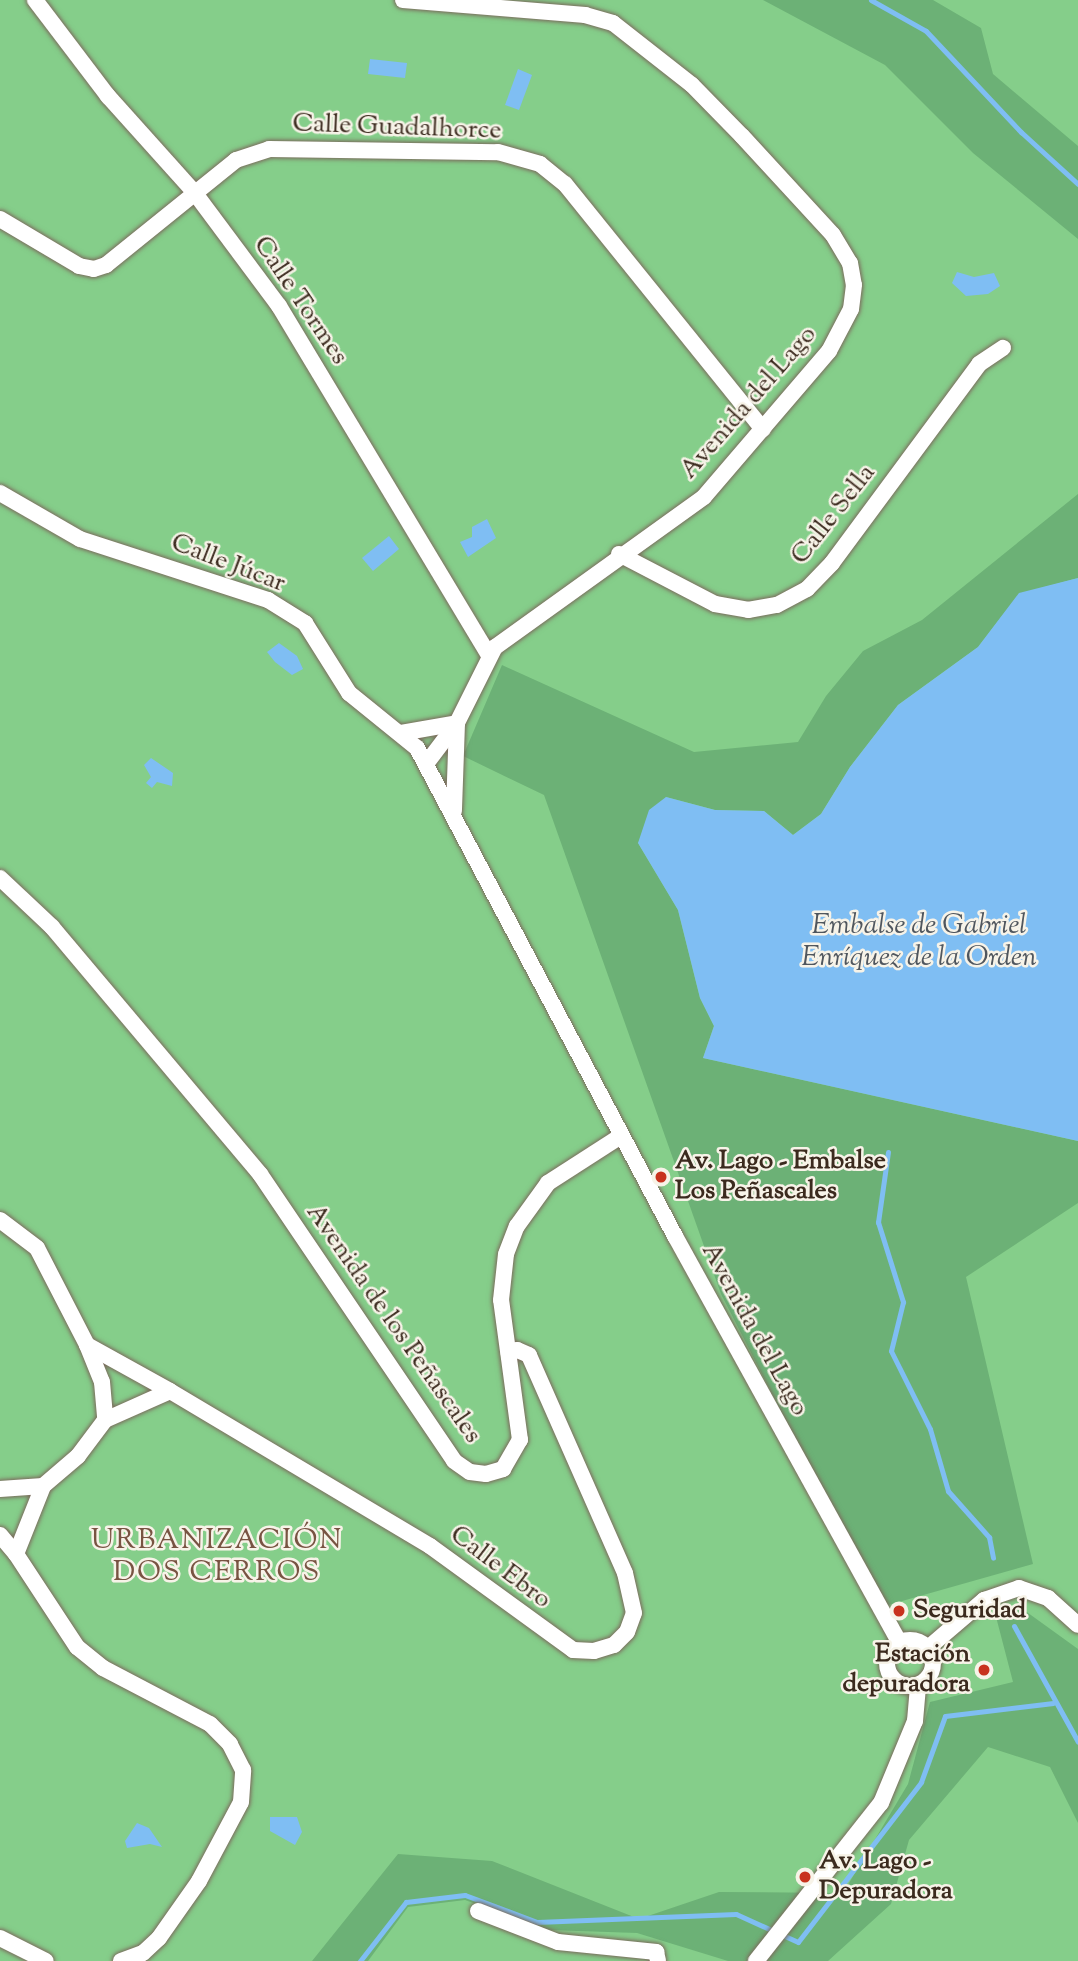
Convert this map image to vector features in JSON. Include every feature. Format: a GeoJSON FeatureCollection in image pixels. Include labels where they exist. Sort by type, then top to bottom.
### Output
{"type":"FeatureCollection","features":[{"type":"Feature","properties":{"kind":"street","name":"Calle Tormes"},"geometry":{"type":"LineString","coordinates":[[35,0],[108,96],[194,192],[279,306],[489,655]]}},
{"type":"Feature","properties":{"kind":"street","name":"Avenida del Lago"},"geometry":{"type":"LineString","coordinates":[[403,0],[584,15],[613,23],[692,85],[833,235],[850,263],[854,285],[851,309],[829,351],[763,429],[704,497],[619,554],[489,655],[457,723],[426,764],[621,1136],[899,1642]]}},
{"type":"Feature","properties":{"kind":"street","name":"Calle Guadalhorce"},"geometry":{"type":"LineString","coordinates":[[0,219],[79,266],[94,269],[106,265],[236,160],[269,149],[498,152],[540,164],[565,184],[763,429]]}},
{"type":"Feature","properties":{"kind":"street","name":"Calle Sella"},"geometry":{"type":"LineString","coordinates":[[619,554],[715,604],[748,611],[777,605],[807,589],[832,563],[979,363],[1003,348]]}},
{"type":"Feature","properties":{"kind":"street","name":"Calle Júcar"},"geometry":{"type":"LineString","coordinates":[[0,493],[80,539],[268,600],[305,623],[349,693],[401,733],[426,764]]}},
{"type":"Feature","properties":{"kind":"street","name":"Avenida del Lago"},"geometry":{"type":"LineString","coordinates":[[454,814],[457,723]]}},
{"type":"Feature","properties":{"kind":"street"},"geometry":{"type":"LineString","coordinates":[[401,733],[457,723]]}},
{"type":"Feature","properties":{"kind":"street","name":"Avenida de los Peñascales"},"geometry":{"type":"LineString","coordinates":[[0,878],[52,927],[260,1174],[454,1461],[470,1472],[495,1472],[514,1457],[520,1440],[501,1300],[506,1254],[531,1201],[566,1168],[621,1136]]}},
{"type":"Feature","properties":{"kind":"street"},"geometry":{"type":"LineString","coordinates":[[0,1220],[37,1248],[88,1345],[102,1382],[105,1420]]}},
{"type":"Feature","properties":{"kind":"street","name":"Calle Ebro"},"geometry":{"type":"LineString","coordinates":[[170,1391],[430,1546],[553,1638],[573,1650],[594,1651],[614,1644],[627,1632],[634,1613],[632,1593],[536,1380],[529,1356],[501,1300]]}},
{"type":"Feature","properties":{"kind":"street"},"geometry":{"type":"LineString","coordinates":[[88,1345],[170,1391]]}},
{"type":"Feature","properties":{"kind":"street"},"geometry":{"type":"LineString","coordinates":[[508,1353],[517,1350],[529,1356]]}},
{"type":"Feature","properties":{"kind":"street"},"geometry":{"type":"LineString","coordinates":[[511,1372],[536,1380]]}},
{"type":"Feature","properties":{"kind":"street"},"geometry":{"type":"LineString","coordinates":[[16,1554],[43,1486],[78,1456],[105,1420],[170,1391]]}},
{"type":"Feature","properties":{"kind":"street"},"geometry":{"type":"LineString","coordinates":[[0,1489],[43,1486]]}},
{"type":"Feature","properties":{"kind":"street"},"geometry":{"type":"LineString","coordinates":[[0,1535],[16,1554],[77,1647],[103,1668],[210,1724],[230,1744],[243,1770],[241,1802],[199,1881],[159,1938],[143,1953],[121,1961]]}},
{"type":"Feature","properties":{"kind":"street"},"geometry":{"type":"LineString","coordinates":[[928,1648],[984,1600],[1019,1588],[1048,1598],[1078,1625]]}},
{"type":"Feature","properties":{"kind":"street"},"geometry":{"type":"LineString","coordinates":[[756,1961],[786,1919],[881,1804],[915,1721],[918,1686],[932,1674],[933,1656],[928,1648],[909,1639],[899,1642],[887,1658],[891,1677],[898,1684],[918,1686]]}},
{"type":"Feature","properties":{"kind":"street"},"geometry":{"type":"LineString","coordinates":[[478,1912],[558,1942],[656,1952],[658,1961]]}},
{"type":"Feature","properties":{"kind":"street"},"geometry":{"type":"LineString","coordinates":[[0,1938],[46,1961]]}},
{"type":"Feature","properties":{"kind":"green space"},"geometry":{"type":"Polygon","coordinates":[[[0,0],[1078,0],[1078,1961],[0,1961],[0,0]]]}},
{"type":"Feature","properties":{"kind":"green space"},"geometry":{"type":"Polygon","coordinates":[[[763,0],[933,0],[981,28],[993,74],[1078,146],[1078,239],[973,153],[885,65],[763,0]]]}},
{"type":"Feature","properties":{"kind":"green space"},"geometry":{"type":"Polygon","coordinates":[[[1078,494],[1078,578],[1019,594],[978,647],[898,705],[850,767],[821,814],[793,835],[764,811],[715,810],[666,797],[638,843],[678,910],[700,998],[714,1026],[703,1058],[1078,1141],[1078,1203],[966,1277],[1033,1564],[881,1607],[721,1294],[544,795],[463,756],[502,665],[694,752],[798,742],[826,696],[863,651],[922,620],[1078,494]]]}},
{"type":"Feature","properties":{"kind":"green space"},"geometry":{"type":"Polygon","coordinates":[[[1017,1605],[1078,1649],[1078,1823],[1050,1767],[988,1747],[909,1840],[891,1904],[828,1961],[728,1961],[637,1933],[549,1930],[465,1900],[408,1907],[368,1961],[312,1961],[398,1854],[492,1861],[639,1919],[719,1892],[843,1893],[908,1784],[930,1702],[1013,1682],[995,1613],[1017,1605]]]}},
{"type":"Feature","properties":{"kind":"water"},"geometry":{"type":"Polygon","coordinates":[[[370,59],[407,63],[405,78],[368,74],[370,59]]]}},
{"type":"Feature","properties":{"kind":"water"},"geometry":{"type":"Polygon","coordinates":[[[518,69],[532,75],[519,110],[505,105],[518,69]]]}},
{"type":"Feature","properties":{"kind":"water"},"geometry":{"type":"Polygon","coordinates":[[[957,272],[974,277],[994,273],[1000,286],[988,294],[966,296],[952,283],[957,272]]]}},
{"type":"Feature","properties":{"kind":"water"},"geometry":{"type":"Polygon","coordinates":[[[487,519],[496,538],[468,557],[460,542],[472,537],[472,527],[487,519]]]}},
{"type":"Feature","properties":{"kind":"water"},"geometry":{"type":"Polygon","coordinates":[[[389,536],[399,549],[373,571],[362,558],[389,536]]]}},
{"type":"Feature","properties":{"kind":"water","name":"Embalse de Gabriel Enríquez de la Orden"},"geometry":{"type":"Polygon","coordinates":[[[1078,578],[1078,1141],[703,1058],[714,1026],[700,998],[678,910],[638,843],[649,810],[666,797],[715,810],[764,811],[793,835],[821,814],[850,767],[898,705],[978,647],[1019,593],[1078,578]]]}},
{"type":"Feature","properties":{"kind":"water"},"geometry":{"type":"Polygon","coordinates":[[[279,643],[297,656],[303,669],[292,675],[275,662],[267,652],[279,643]]]}},
{"type":"Feature","properties":{"kind":"water"},"geometry":{"type":"Polygon","coordinates":[[[151,758],[173,773],[172,786],[157,782],[152,788],[146,783],[151,777],[144,765],[151,758]]]}},
{"type":"Feature","properties":{"kind":"water"},"geometry":{"type":"Polygon","coordinates":[[[270,1817],[297,1817],[302,1832],[295,1845],[270,1831],[270,1817]]]}},
{"type":"Feature","properties":{"kind":"water"},"geometry":{"type":"Polygon","coordinates":[[[137,1823],[149,1828],[162,1847],[150,1844],[127,1848],[125,1841],[137,1823]]]}},
{"type":"Feature","properties":{"kind":"waterway"},"geometry":{"type":"LineString","coordinates":[[871,0],[926,31],[1021,132],[1078,184]]}},
{"type":"Feature","properties":{"kind":"waterway"},"geometry":{"type":"LineString","coordinates":[[888,1152],[878,1222],[903,1302],[891,1351],[930,1429],[948,1491],[989,1537],[993,1558]]}},
{"type":"Feature","properties":{"kind":"waterway"},"geometry":{"type":"LineString","coordinates":[[1014,1626],[1078,1742]]}},
{"type":"Feature","properties":{"kind":"waterway"},"geometry":{"type":"LineString","coordinates":[[360,1961],[406,1902],[465,1895],[537,1922],[736,1914],[798,1942],[921,1782],[945,1716],[1053,1703]]}},
{"type":"Feature","properties":{"kind":"place","name":"Av. Lago - Embalse Los Peñascales"},"geometry":{"type":"Point","coordinates":[661,1177]}},
{"type":"Feature","properties":{"kind":"place","name":"Seguridad"},"geometry":{"type":"Point","coordinates":[899,1611]}},
{"type":"Feature","properties":{"kind":"place","name":"Estación depuradora"},"geometry":{"type":"Point","coordinates":[984,1670]}},
{"type":"Feature","properties":{"kind":"place","name":"Av. Lago - Depuradora"},"geometry":{"type":"Point","coordinates":[805,1877]}},
{"type":"Feature","properties":{"kind":"district","name":"URBANIZACIÓN DOS CERROS"},"geometry":{"type":"Point","coordinates":[217,1557]}}]}
